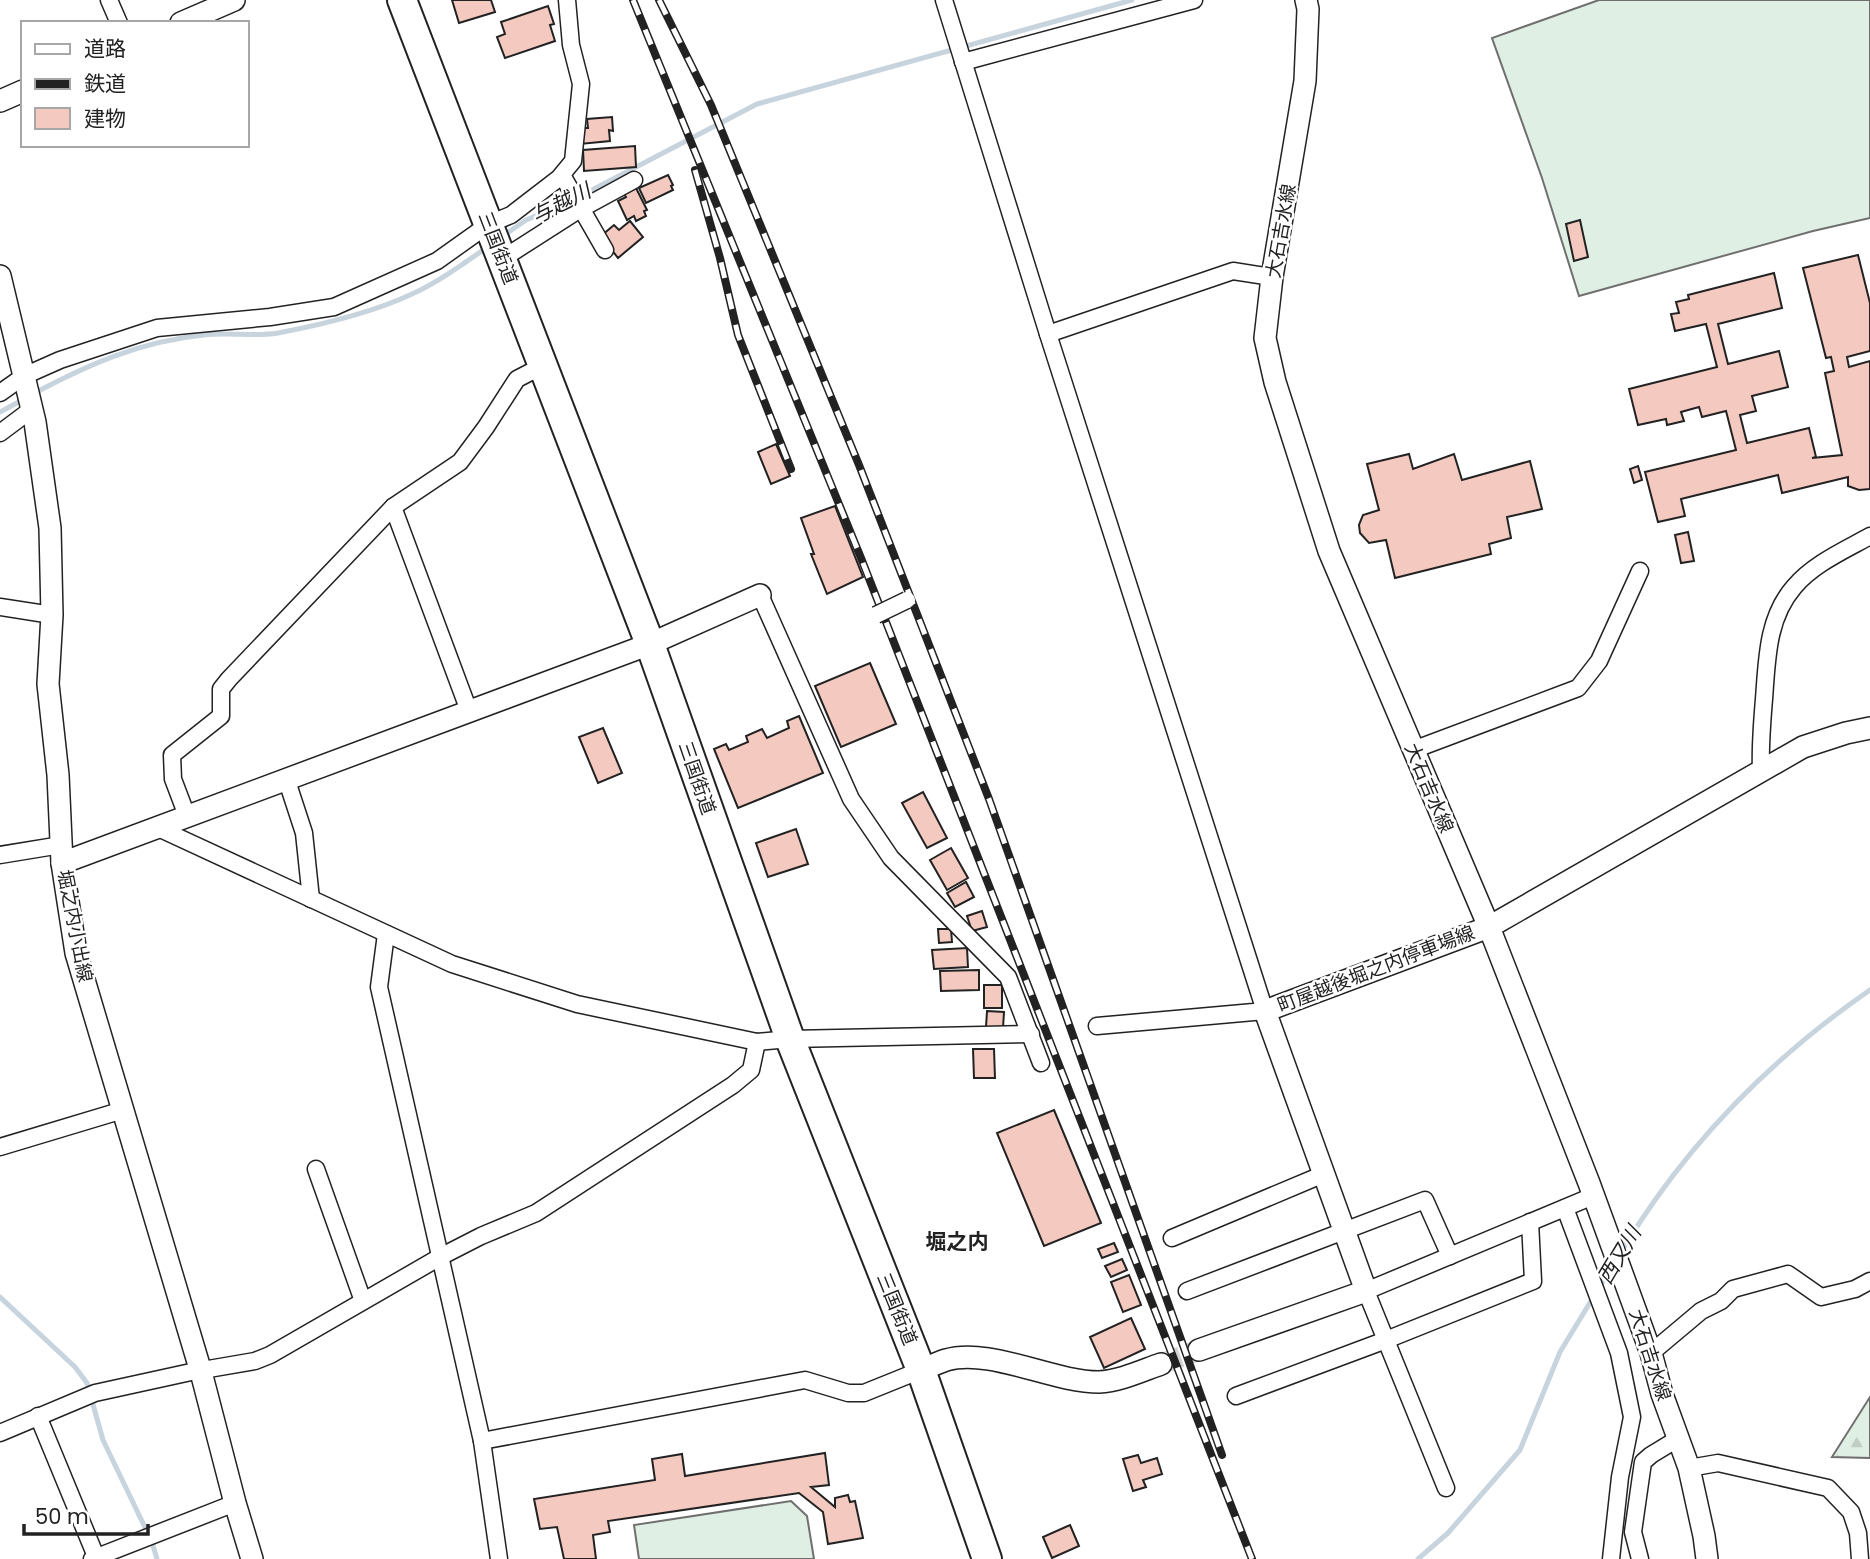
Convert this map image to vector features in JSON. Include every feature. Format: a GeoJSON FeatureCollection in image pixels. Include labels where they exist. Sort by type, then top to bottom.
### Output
{"type":"FeatureCollection","features":[{"type":"Feature","properties":{"kind":"highway","name":"三国街道"},"geometry":{"type":"LineString","coordinates":[[402,0],[650,644],[790,1039],[921,1370],[987,1559]]}},
{"type":"Feature","properties":{"kind":"main road"},"geometry":{"type":"LineString","coordinates":[[186,21],[234,0]]}},
{"type":"Feature","properties":{"kind":"main road","name":"大石吉水線"},"geometry":{"type":"LineString","coordinates":[[1306,0],[1308,9],[1305,81],[1272,277],[1265,338],[1275,382],[1329,551],[1489,927],[1638,1316],[1689,1468],[1707,1559]]}},
{"type":"Feature","properties":{"kind":"main road"},"geometry":{"type":"LineString","coordinates":[[0,101],[21,92]]}},
{"type":"Feature","properties":{"kind":"main road","name":"堀之内小出線"},"geometry":{"type":"LineString","coordinates":[[0,276],[32,408],[50,528],[51,615],[48,684],[58,775],[61,854],[76,953],[201,1372],[252,1559]]}},
{"type":"Feature","properties":{"kind":"main road"},"geometry":{"type":"LineString","coordinates":[[61,854],[187,816],[650,644],[760,595]]}},
{"type":"Feature","properties":{"kind":"main road","name":"町屋越後堀之内停車場線"},"geometry":{"type":"LineString","coordinates":[[1366,1292],[1265,1011],[1489,927],[1803,747],[1870,728]]}},
{"type":"Feature","properties":{"kind":"main road"},"geometry":{"type":"LineString","coordinates":[[1199,1350],[1366,1292]]}},
{"type":"Feature","properties":{"kind":"main road"},"geometry":{"type":"LineString","coordinates":[[921,1370],[947,1360],[981,1358],[1060,1377],[1100,1382],[1119,1379],[1161,1364]]}},
{"type":"Feature","properties":{"kind":"street"},"geometry":{"type":"LineString","coordinates":[[109,0],[118,21]]}},
{"type":"Feature","properties":{"kind":"street"},"geometry":{"type":"LineString","coordinates":[[0,393],[60,360],[158,328],[270,317],[334,307],[437,261],[489,224],[511,215],[566,182],[573,161],[581,84],[571,45],[567,0]]}},
{"type":"Feature","properties":{"kind":"street"},"geometry":{"type":"LineString","coordinates":[[944,0],[1265,1011],[1097,1026]]}},
{"type":"Feature","properties":{"kind":"street"},"geometry":{"type":"LineString","coordinates":[[963,62],[1194,0]]}},
{"type":"Feature","properties":{"kind":"street"},"geometry":{"type":"LineString","coordinates":[[502,259],[582,208],[634,180]]}},
{"type":"Feature","properties":{"kind":"street"},"geometry":{"type":"LineString","coordinates":[[566,182],[605,250]]}},
{"type":"Feature","properties":{"kind":"street"},"geometry":{"type":"LineString","coordinates":[[1048,334],[1233,271],[1272,277]]}},
{"type":"Feature","properties":{"kind":"street"},"geometry":{"type":"LineString","coordinates":[[187,816],[173,779],[172,755],[220,716],[222,689],[229,679],[393,507],[460,463],[517,379],[544,365]]}},
{"type":"Feature","properties":{"kind":"street"},"geometry":{"type":"LineString","coordinates":[[0,433],[32,408]]}},
{"type":"Feature","properties":{"kind":"street"},"geometry":{"type":"LineString","coordinates":[[393,507],[469,710]]}},
{"type":"Feature","properties":{"kind":"street"},"geometry":{"type":"LineString","coordinates":[[1761,769],[1768,649],[1773,622],[1795,585],[1816,568],[1870,536]]}},
{"type":"Feature","properties":{"kind":"street"},"geometry":{"type":"LineString","coordinates":[[1413,750],[1578,688],[1599,661],[1640,571]]}},
{"type":"Feature","properties":{"kind":"street"},"geometry":{"type":"LineString","coordinates":[[760,595],[850,799],[891,858],[1008,977],[1041,1063]]}},
{"type":"Feature","properties":{"kind":"street"},"geometry":{"type":"LineString","coordinates":[[876,615],[907,600]]}},
{"type":"Feature","properties":{"kind":"street"},"geometry":{"type":"LineString","coordinates":[[0,607],[51,615]]}},
{"type":"Feature","properties":{"kind":"street"},"geometry":{"type":"LineString","coordinates":[[286,778],[304,833],[311,899]]}},
{"type":"Feature","properties":{"kind":"street"},"geometry":{"type":"LineString","coordinates":[[156,827],[452,964],[577,1004],[757,1042],[1031,1034]]}},
{"type":"Feature","properties":{"kind":"street"},"geometry":{"type":"LineString","coordinates":[[0,855],[61,854]]}},
{"type":"Feature","properties":{"kind":"street"},"geometry":{"type":"LineString","coordinates":[[386,934],[379,987],[482,1441],[499,1559]]}},
{"type":"Feature","properties":{"kind":"street"},"geometry":{"type":"LineString","coordinates":[[0,1433],[89,1395],[254,1361],[270,1355],[440,1257],[536,1213],[733,1085],[751,1070],[757,1042]]}},
{"type":"Feature","properties":{"kind":"street"},"geometry":{"type":"LineString","coordinates":[[0,1147],[123,1110]]}},
{"type":"Feature","properties":{"kind":"street"},"geometry":{"type":"LineString","coordinates":[[316,1169],[363,1301]]}},
{"type":"Feature","properties":{"kind":"street"},"geometry":{"type":"LineString","coordinates":[[1172,1238],[1324,1174]]}},
{"type":"Feature","properties":{"kind":"street"},"geometry":{"type":"LineString","coordinates":[[1446,1488],[1366,1292],[1593,1196]]}},
{"type":"Feature","properties":{"kind":"street"},"geometry":{"type":"LineString","coordinates":[[1187,1290],[1425,1200],[1450,1256]]}},
{"type":"Feature","properties":{"kind":"street"},"geometry":{"type":"LineString","coordinates":[[1565,1208],[1619,1353],[1632,1417],[1620,1477],[1611,1559]]}},
{"type":"Feature","properties":{"kind":"street"},"geometry":{"type":"LineString","coordinates":[[1236,1396],[1533,1281],[1530,1223]]}},
{"type":"Feature","properties":{"kind":"street"},"geometry":{"type":"LineString","coordinates":[[1651,1353],[1701,1311],[1721,1301],[1733,1289],[1788,1274],[1821,1297],[1855,1289],[1870,1281]]}},
{"type":"Feature","properties":{"kind":"street"},"geometry":{"type":"LineString","coordinates":[[482,1441],[805,1380],[848,1394],[864,1393],[921,1370]]}},
{"type":"Feature","properties":{"kind":"street"},"geometry":{"type":"LineString","coordinates":[[38,1416],[95,1559],[235,1503]]}},
{"type":"Feature","properties":{"kind":"street"},"geometry":{"type":"LineString","coordinates":[[1640,1559],[1633,1532],[1643,1462],[1679,1438]]}},
{"type":"Feature","properties":{"kind":"street"},"geometry":{"type":"LineString","coordinates":[[1689,1468],[1718,1463],[1828,1488],[1851,1512],[1858,1533],[1860,1559]]}},
{"type":"Feature","properties":{"kind":"green space"},"geometry":{"type":"Polygon","coordinates":[[[1599,0],[1870,0],[1870,218],[1813,231],[1579,296],[1542,178],[1492,38],[1599,0]]]}},
{"type":"Feature","properties":{"kind":"green space"},"geometry":{"type":"Polygon","coordinates":[[[1870,1397],[1870,1458],[1832,1457],[1870,1397]]]}},
{"type":"Feature","properties":{"kind":"green space"},"geometry":{"type":"Polygon","coordinates":[[[791,1501],[807,1516],[814,1559],[639,1559],[634,1525],[791,1501]]]}},
{"type":"Feature","properties":{"kind":"building"},"geometry":{"type":"Polygon","coordinates":[[[452,0],[491,0],[495,12],[459,23],[452,0]]]}},
{"type":"Feature","properties":{"kind":"building"},"geometry":{"type":"Polygon","coordinates":[[[548,6],[554,24],[550,25],[555,41],[505,58],[497,37],[505,34],[501,22],[548,6]]]}},
{"type":"Feature","properties":{"kind":"building"},"geometry":{"type":"Polygon","coordinates":[[[612,117],[613,131],[609,130],[610,141],[580,144],[580,128],[588,128],[587,119],[612,117]]]}},
{"type":"Feature","properties":{"kind":"building"},"geometry":{"type":"Polygon","coordinates":[[[635,146],[636,167],[584,171],[583,150],[635,146]]]}},
{"type":"Feature","properties":{"kind":"building"},"geometry":{"type":"Polygon","coordinates":[[[668,175],[673,190],[646,203],[639,188],[668,175]]]}},
{"type":"Feature","properties":{"kind":"building"},"geometry":{"type":"Polygon","coordinates":[[[636,188],[647,210],[644,211],[646,216],[636,221],[634,216],[627,220],[618,201],[626,197],[624,194],[636,188]]]}},
{"type":"Feature","properties":{"kind":"building"},"geometry":{"type":"Polygon","coordinates":[[[1580,220],[1588,257],[1574,261],[1566,224],[1580,220]]]}},
{"type":"Feature","properties":{"kind":"building"},"geometry":{"type":"Polygon","coordinates":[[[630,221],[643,237],[618,258],[601,236],[614,225],[619,230],[630,221]]]}},
{"type":"Feature","properties":{"kind":"building"},"geometry":{"type":"Polygon","coordinates":[[[1858,255],[1870,303],[1870,351],[1847,357],[1849,367],[1870,361],[1870,489],[1859,490],[1848,486],[1848,477],[1782,493],[1778,475],[1681,499],[1685,516],[1658,522],[1645,472],[1736,450],[1726,411],[1702,417],[1699,407],[1681,412],[1684,421],[1667,425],[1666,419],[1638,425],[1629,389],[1717,367],[1706,324],[1675,331],[1671,314],[1679,313],[1676,302],[1689,299],[1688,295],[1774,273],[1782,308],[1718,324],[1728,364],[1779,351],[1788,387],[1752,396],[1756,411],[1740,415],[1747,443],[1809,428],[1816,457],[1812,458],[1842,455],[1825,373],[1834,371],[1831,357],[1826,358],[1803,268],[1858,255]]]}},
{"type":"Feature","properties":{"kind":"building"},"geometry":{"type":"Polygon","coordinates":[[[776,444],[790,476],[771,484],[758,452],[776,444]]]}},
{"type":"Feature","properties":{"kind":"building"},"geometry":{"type":"Polygon","coordinates":[[[1409,454],[1413,469],[1454,454],[1462,480],[1530,461],[1542,509],[1507,517],[1511,538],[1489,544],[1491,554],[1395,578],[1386,540],[1369,543],[1360,533],[1359,525],[1363,515],[1379,510],[1367,464],[1409,454]]]}},
{"type":"Feature","properties":{"kind":"building"},"geometry":{"type":"Polygon","coordinates":[[[1638,466],[1642,480],[1634,483],[1630,469],[1638,466]]]}},
{"type":"Feature","properties":{"kind":"building"},"geometry":{"type":"Polygon","coordinates":[[[835,506],[863,577],[827,594],[811,554],[814,554],[801,518],[835,506]]]}},
{"type":"Feature","properties":{"kind":"building"},"geometry":{"type":"Polygon","coordinates":[[[1688,532],[1694,561],[1681,563],[1675,535],[1688,532]]]}},
{"type":"Feature","properties":{"kind":"building"},"geometry":{"type":"Polygon","coordinates":[[[870,663],[896,724],[841,747],[815,686],[870,663]]]}},
{"type":"Feature","properties":{"kind":"building"},"geometry":{"type":"Polygon","coordinates":[[[799,716],[823,773],[738,808],[714,749],[726,744],[729,750],[748,742],[746,736],[762,729],[767,738],[789,728],[787,721],[799,716]]]}},
{"type":"Feature","properties":{"kind":"building"},"geometry":{"type":"Polygon","coordinates":[[[603,728],[622,773],[598,783],[579,737],[603,728]]]}},
{"type":"Feature","properties":{"kind":"building"},"geometry":{"type":"Polygon","coordinates":[[[923,792],[947,838],[927,848],[902,803],[923,792]]]}},
{"type":"Feature","properties":{"kind":"building"},"geometry":{"type":"Polygon","coordinates":[[[796,829],[808,864],[768,877],[756,843],[796,829]]]}},
{"type":"Feature","properties":{"kind":"building"},"geometry":{"type":"Polygon","coordinates":[[[951,848],[968,878],[947,890],[930,860],[951,848]]]}},
{"type":"Feature","properties":{"kind":"building"},"geometry":{"type":"Polygon","coordinates":[[[966,882],[974,897],[955,907],[947,893],[966,882]]]}},
{"type":"Feature","properties":{"kind":"building"},"geometry":{"type":"Polygon","coordinates":[[[982,911],[987,927],[972,931],[967,916],[982,911]]]}},
{"type":"Feature","properties":{"kind":"building"},"geometry":{"type":"Polygon","coordinates":[[[938,929],[951,929],[952,942],[939,943],[938,929]]]}},
{"type":"Feature","properties":{"kind":"building"},"geometry":{"type":"Polygon","coordinates":[[[967,948],[968,967],[934,969],[932,950],[967,948]]]}},
{"type":"Feature","properties":{"kind":"building"},"geometry":{"type":"Polygon","coordinates":[[[979,970],[979,990],[941,991],[940,971],[979,970]]]}},
{"type":"Feature","properties":{"kind":"building"},"geometry":{"type":"Polygon","coordinates":[[[984,985],[1002,985],[1002,1008],[984,1008],[984,985]]]}},
{"type":"Feature","properties":{"kind":"building"},"geometry":{"type":"Polygon","coordinates":[[[987,1011],[1004,1012],[1003,1028],[986,1027],[987,1011]]]}},
{"type":"Feature","properties":{"kind":"building"},"geometry":{"type":"Polygon","coordinates":[[[973,1049],[994,1049],[995,1078],[974,1078],[973,1049]]]}},
{"type":"Feature","properties":{"kind":"building"},"geometry":{"type":"Polygon","coordinates":[[[1054,1110],[1101,1223],[1044,1246],[997,1133],[1054,1110]]]}},
{"type":"Feature","properties":{"kind":"building"},"geometry":{"type":"Polygon","coordinates":[[[1114,1243],[1118,1252],[1102,1258],[1098,1249],[1114,1243]]]}},
{"type":"Feature","properties":{"kind":"building"},"geometry":{"type":"Polygon","coordinates":[[[1122,1259],[1127,1270],[1111,1277],[1105,1266],[1122,1259]]]}},
{"type":"Feature","properties":{"kind":"building"},"geometry":{"type":"Polygon","coordinates":[[[1129,1275],[1141,1305],[1123,1312],[1111,1282],[1129,1275]]]}},
{"type":"Feature","properties":{"kind":"building"},"geometry":{"type":"Polygon","coordinates":[[[1131,1318],[1145,1349],[1104,1368],[1090,1337],[1131,1318]]]}},
{"type":"Feature","properties":{"kind":"building"},"geometry":{"type":"Polygon","coordinates":[[[825,1453],[829,1485],[811,1487],[835,1507],[835,1498],[848,1495],[850,1502],[855,1501],[863,1538],[828,1544],[823,1512],[799,1493],[608,1521],[610,1532],[593,1535],[596,1559],[564,1559],[557,1527],[540,1529],[534,1499],[655,1480],[652,1459],[682,1454],[685,1476],[825,1453]]]}},
{"type":"Feature","properties":{"kind":"building"},"geometry":{"type":"Polygon","coordinates":[[[1138,1455],[1141,1463],[1157,1458],[1162,1474],[1143,1480],[1146,1487],[1133,1491],[1123,1459],[1138,1455]]]}},
{"type":"Feature","properties":{"kind":"building"},"geometry":{"type":"Polygon","coordinates":[[[1070,1525],[1079,1546],[1052,1558],[1043,1537],[1070,1525]]]}},
{"type":"Feature","properties":{"kind":"waterway","name":"与越川"},"geometry":{"type":"LineString","coordinates":[[503,236],[526,220],[569,202],[757,104],[1132,0]]}},
{"type":"Feature","properties":{"kind":"waterway","name":"与越川"},"geometry":{"type":"LineString","coordinates":[[33,394],[94,364],[158,343],[213,334],[278,333],[364,312],[422,289],[489,246]]}},
{"type":"Feature","properties":{"kind":"waterway","name":"与越川"},"geometry":{"type":"LineString","coordinates":[[0,412],[24,399]]}},
{"type":"Feature","properties":{"kind":"waterway","name":"西又川"},"geometry":{"type":"LineString","coordinates":[[1621,1252],[1672,1176],[1732,1107],[1798,1045],[1870,990]]}},
{"type":"Feature","properties":{"kind":"waterway","name":"西又川"},"geometry":{"type":"LineString","coordinates":[[1599,1288],[1612,1266]]}},
{"type":"Feature","properties":{"kind":"waterway","name":"西又川"},"geometry":{"type":"LineString","coordinates":[[1418,1559],[1448,1533],[1520,1450],[1560,1352],[1594,1296]]}},
{"type":"Feature","properties":{"kind":"waterway"},"geometry":{"type":"LineString","coordinates":[[0,1297],[75,1367],[87,1383],[103,1440],[152,1542],[157,1559]]}},
{"type":"Feature","properties":{"kind":"tunnel"},"geometry":{"type":"LineString","coordinates":[[1161,1364],[1199,1350]]}},
{"type":"Feature","properties":{"kind":"railway"},"geometry":{"type":"LineString","coordinates":[[633,0],[861,558],[1252,1559]]}},
{"type":"Feature","properties":{"kind":"railway"},"geometry":{"type":"LineString","coordinates":[[659,0],[711,105],[859,465],[989,799],[1222,1455]]}},
{"type":"Feature","properties":{"kind":"railway"},"geometry":{"type":"LineString","coordinates":[[695,170],[738,335],[791,469]]}},
{"type":"Feature","properties":{"kind":"district","name":"堀之内"},"geometry":{"type":"Point","coordinates":[957,1241]}}]}
